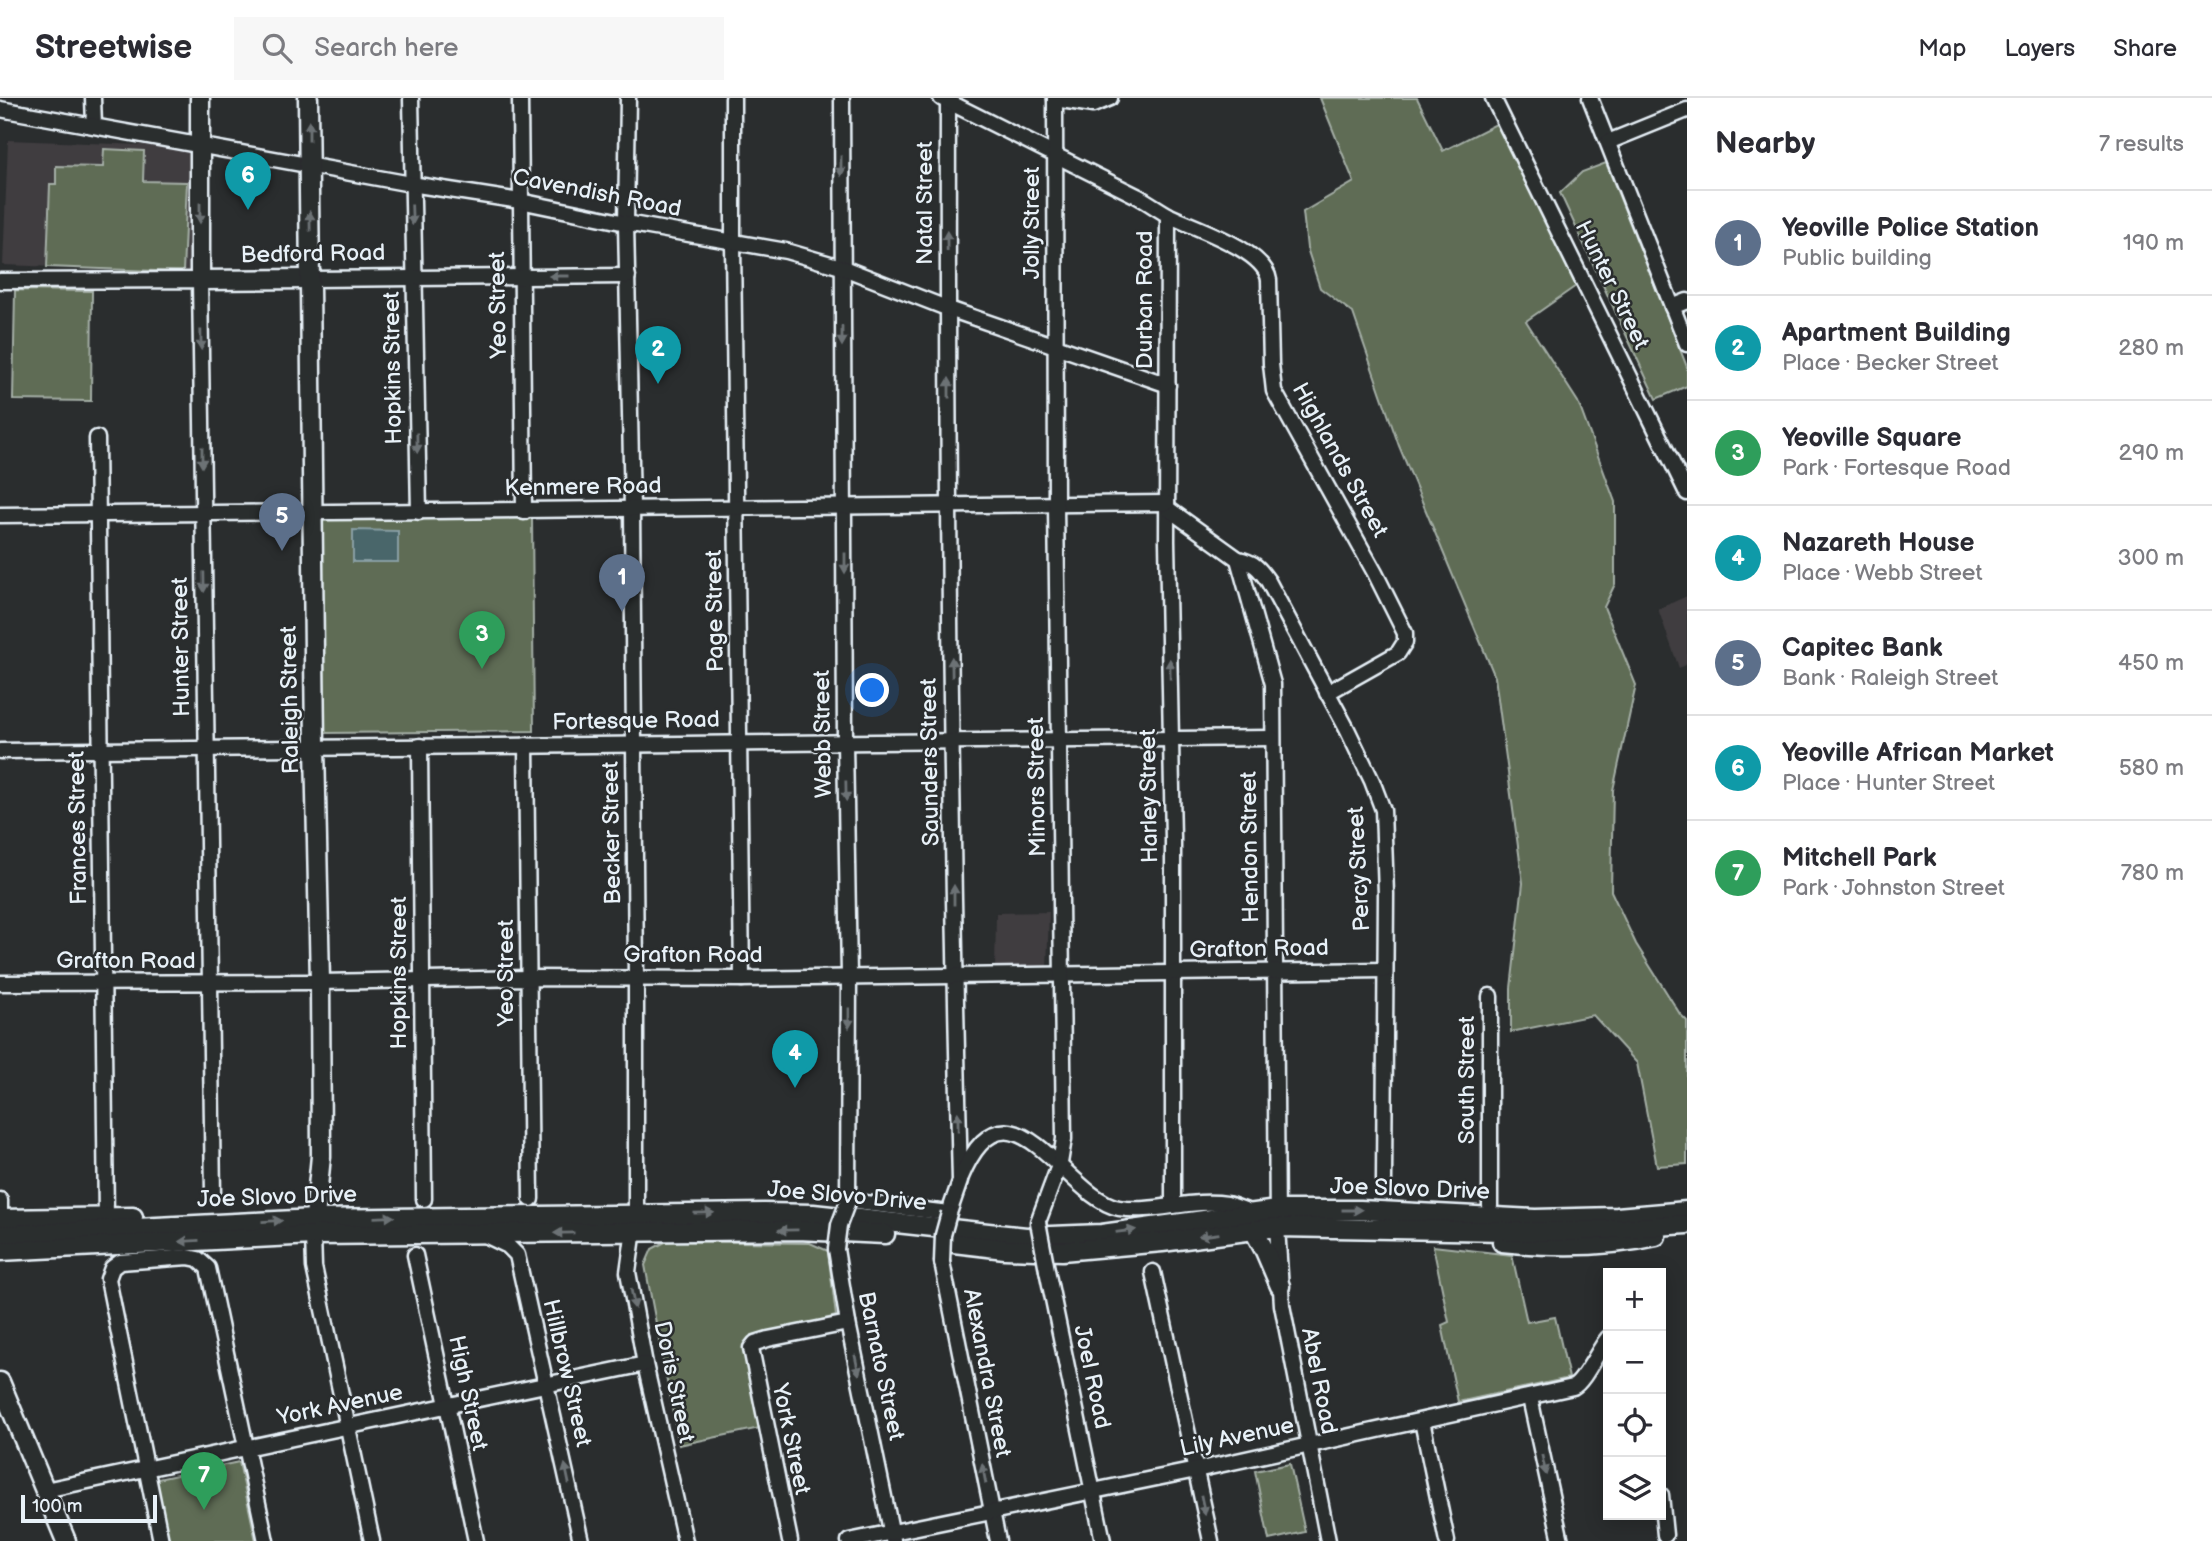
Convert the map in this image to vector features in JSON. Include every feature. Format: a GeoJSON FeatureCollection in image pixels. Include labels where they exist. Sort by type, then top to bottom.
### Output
{"type":"FeatureCollection","features":[{"type":"Feature","properties":{"kind":"main road","name":"Hunter Street"},"geometry":{"type":"LineString","coordinates":[[200,98],[200,280]]}},
{"type":"Feature","properties":{"kind":"main road","name":"Raleigh Street"},"geometry":{"type":"LineString","coordinates":[[308,98],[321,1156],[314,1227]]}},
{"type":"Feature","properties":{"kind":"main road","name":"Bedford Road"},"geometry":{"type":"LineString","coordinates":[[200,280],[311,279]]}},
{"type":"Feature","properties":{"kind":"main road","name":"Joe Slovo Drive"},"geometry":{"type":"LineString","coordinates":[[0,1251],[314,1227],[634,1224],[839,1230],[1040,1251],[1113,1247],[1253,1221],[1360,1210],[1491,1218],[1587,1232],[1687,1224]]}},
{"type":"Feature","properties":{"kind":"main road","name":"Joe Slovo Drive"},"geometry":{"type":"LineString","coordinates":[[1277,1219],[1338,1227],[1448,1231],[1491,1218],[1591,1218],[1687,1210]]}},
{"type":"Feature","properties":{"kind":"main road"},"geometry":{"type":"LineString","coordinates":[[0,1219],[207,1216],[212,1223]]}},
{"type":"Feature","properties":{"kind":"main road"},"geometry":{"type":"LineString","coordinates":[[1253,1221],[1280,1286]]}},
{"type":"Feature","properties":{"kind":"main road","name":"Joe Slovo Drive"},"geometry":{"type":"LineString","coordinates":[[0,1235],[212,1223],[483,1234],[634,1224]]}},
{"type":"Feature","properties":{"kind":"main road"},"geometry":{"type":"LineString","coordinates":[[1448,1231],[1462,1237],[1485,1241],[1584,1245],[1634,1241],[1687,1229]]}},
{"type":"Feature","properties":{"kind":"main road"},"geometry":{"type":"LineString","coordinates":[[0,1382],[66,1541]]}},
{"type":"Feature","properties":{"kind":"street"},"geometry":{"type":"LineString","coordinates":[[93,98],[94,125]]}},
{"type":"Feature","properties":{"kind":"street","name":"Hopkins Street"},"geometry":{"type":"LineString","coordinates":[[411,98],[419,512]]}},
{"type":"Feature","properties":{"kind":"street","name":"Yeo Street"},"geometry":{"type":"LineString","coordinates":[[520,98],[524,512]]}},
{"type":"Feature","properties":{"kind":"street","name":"Becker Street"},"geometry":{"type":"LineString","coordinates":[[628,98],[626,223],[632,509],[636,978],[634,1224]]}},
{"type":"Feature","properties":{"kind":"street","name":"Page Street"},"geometry":{"type":"LineString","coordinates":[[733,98],[742,979]]}},
{"type":"Feature","properties":{"kind":"street","name":"Webb Street"},"geometry":{"type":"LineString","coordinates":[[842,98],[841,267],[849,976],[848,1201]]}},
{"type":"Feature","properties":{"kind":"street"},"geometry":{"type":"LineString","coordinates":[[1055,98],[1093,105],[1110,98]]}},
{"type":"Feature","properties":{"kind":"street","name":"Jolly Street"},"geometry":{"type":"LineString","coordinates":[[1055,98],[1055,347]]}},
{"type":"Feature","properties":{"kind":"street","name":"Hunter Street"},"geometry":{"type":"LineString","coordinates":[[1493,98],[1687,494]]}},
{"type":"Feature","properties":{"kind":"street"},"geometry":{"type":"LineString","coordinates":[[1590,98],[1687,344]]}},
{"type":"Feature","properties":{"kind":"street","name":"Highlands Street"},"geometry":{"type":"LineString","coordinates":[[946,99],[1137,196],[1168,215],[1238,247],[1253,256],[1266,269],[1269,279],[1274,391],[1376,573],[1405,633],[1405,642],[1398,653],[1327,693]]}},
{"type":"Feature","properties":{"kind":"street","name":"Natal Street"},"geometry":{"type":"LineString","coordinates":[[946,99],[948,309]]}},
{"type":"Feature","properties":{"kind":"street","name":"Cavendish Road"},"geometry":{"type":"LineString","coordinates":[[0,109],[786,251],[841,267],[948,309],[1168,385]]}},
{"type":"Feature","properties":{"kind":"street"},"geometry":{"type":"LineString","coordinates":[[1608,142],[1687,110]]}},
{"type":"Feature","properties":{"kind":"street","name":"Durban Road"},"geometry":{"type":"LineString","coordinates":[[1168,215],[1168,385]]}},
{"type":"Feature","properties":{"kind":"street","name":"Bedford Road"},"geometry":{"type":"LineString","coordinates":[[311,279],[628,276]]}},
{"type":"Feature","properties":{"kind":"street","name":"Hunter Street"},"geometry":{"type":"LineString","coordinates":[[200,280],[213,1195]]}},
{"type":"Feature","properties":{"kind":"street","name":"Bedford Road"},"geometry":{"type":"LineString","coordinates":[[0,281],[200,280]]}},
{"type":"Feature","properties":{"kind":"street"},"geometry":{"type":"LineString","coordinates":[[1672,307],[1687,301]]}},
{"type":"Feature","properties":{"kind":"street","name":"Saunders Street"},"geometry":{"type":"LineString","coordinates":[[948,309],[955,975],[962,1176],[949,1213]]}},
{"type":"Feature","properties":{"kind":"street","name":"Minors Street"},"geometry":{"type":"LineString","coordinates":[[1038,1223],[1060,1166],[1064,1139],[1055,347]]}},
{"type":"Feature","properties":{"kind":"street","name":"Harley Street"},"geometry":{"type":"LineString","coordinates":[[1168,385],[1173,1206]]}},
{"type":"Feature","properties":{"kind":"street","name":"Frances Street"},"geometry":{"type":"LineString","coordinates":[[97,438],[106,1217]]}},
{"type":"Feature","properties":{"kind":"street"},"geometry":{"type":"LineString","coordinates":[[1167,505],[1238,559]]}},
{"type":"Feature","properties":{"kind":"street","name":"Kenmere Road"},"geometry":{"type":"LineString","coordinates":[[0,515],[1167,505]]}},
{"type":"Feature","properties":{"kind":"street","name":"Percy Street"},"geometry":{"type":"LineString","coordinates":[[1238,559],[1258,566],[1269,581],[1373,781],[1383,810],[1386,894],[1384,1180]]}},
{"type":"Feature","properties":{"kind":"street","name":"Hendon Street"},"geometry":{"type":"LineString","coordinates":[[1238,559],[1271,673],[1277,1219]]}},
{"type":"Feature","properties":{"kind":"street","name":"Fortesque Road"},"geometry":{"type":"LineString","coordinates":[[0,751],[1272,738]]}},
{"type":"Feature","properties":{"kind":"street","name":"Yeo Street"},"geometry":{"type":"LineString","coordinates":[[526,745],[531,1199]]}},
{"type":"Feature","properties":{"kind":"street","name":"Hopkins Street"},"geometry":{"type":"LineString","coordinates":[[420,746],[424,1199]]}},
{"type":"Feature","properties":{"kind":"street","name":"Grafton Road"},"geometry":{"type":"LineString","coordinates":[[0,983],[209,984],[529,978],[742,979],[1385,970]]}},
{"type":"Feature","properties":{"kind":"street","name":"South Street"},"geometry":{"type":"LineString","coordinates":[[1490,996],[1491,1218]]}},
{"type":"Feature","properties":{"kind":"street"},"geometry":{"type":"LineString","coordinates":[[962,1176],[990,1144],[1005,1139],[1019,1142],[1060,1166],[1112,1206],[1133,1209],[1228,1205],[1253,1221]]}},
{"type":"Feature","properties":{"kind":"street"},"geometry":{"type":"LineString","coordinates":[[0,1200],[0,1219]]}},
{"type":"Feature","properties":{"kind":"street"},"geometry":{"type":"LineString","coordinates":[[848,1201],[949,1213]]}},
{"type":"Feature","properties":{"kind":"street","name":"Barnato Street"},"geometry":{"type":"LineString","coordinates":[[848,1201],[839,1225],[836,1249],[848,1323],[893,1536]]}},
{"type":"Feature","properties":{"kind":"street","name":"Alexandra Street"},"geometry":{"type":"LineString","coordinates":[[949,1213],[943,1235],[942,1262],[998,1541]]}},
{"type":"Feature","properties":{"kind":"street","name":"Abel Road"},"geometry":{"type":"LineString","coordinates":[[1277,1219],[1280,1286],[1328,1541]]}},
{"type":"Feature","properties":{"kind":"street","name":"Joel Road"},"geometry":{"type":"LineString","coordinates":[[1038,1223],[1103,1541]]}},
{"type":"Feature","properties":{"kind":"street","name":"Doris Street"},"geometry":{"type":"LineString","coordinates":[[634,1224],[628,1272],[645,1364],[685,1541]]}},
{"type":"Feature","properties":{"kind":"street"},"geometry":{"type":"LineString","coordinates":[[314,1227],[314,1268],[372,1541]]}},
{"type":"Feature","properties":{"kind":"street","name":"Hillbrow Street"},"geometry":{"type":"LineString","coordinates":[[483,1234],[508,1246],[517,1255],[581,1541]]}},
{"type":"Feature","properties":{"kind":"street","name":"High Street"},"geometry":{"type":"LineString","coordinates":[[415,1255],[476,1541]]}},
{"type":"Feature","properties":{"kind":"street"},"geometry":{"type":"LineString","coordinates":[[161,1541],[108,1286],[115,1264],[188,1257],[198,1259],[206,1265],[266,1541]]}},
{"type":"Feature","properties":{"kind":"street"},"geometry":{"type":"LineString","coordinates":[[1153,1272],[1211,1541]]}},
{"type":"Feature","properties":{"kind":"street","name":"York Street"},"geometry":{"type":"LineString","coordinates":[[790,1541],[755,1377],[752,1346],[768,1339],[848,1323]]}},
{"type":"Feature","properties":{"kind":"street","name":"Lily Avenue"},"geometry":{"type":"LineString","coordinates":[[849,1541],[893,1536],[992,1511],[1577,1386],[1603,1346]]}},
{"type":"Feature","properties":{"kind":"street","name":"York Avenue"},"geometry":{"type":"LineString","coordinates":[[45,1490],[645,1364]]}},
{"type":"Feature","properties":{"kind":"street"},"geometry":{"type":"LineString","coordinates":[[1530,1398],[1561,1541]]}},
{"type":"Feature","properties":{"kind":"street"},"geometry":{"type":"LineString","coordinates":[[1422,1421],[1447,1541]]}},
{"type":"Feature","properties":{"kind":"street"},"geometry":{"type":"LineString","coordinates":[[1661,1520],[1666,1538]]}},
{"type":"Feature","properties":{"kind":"street"},"geometry":{"type":"LineString","coordinates":[[1664,1520],[1666,1538]]}},
{"type":"Feature","properties":{"kind":"shaded area"},"geometry":{"type":"Polygon","coordinates":[[[8,140],[196,147],[191,272],[3,265],[8,140]]]}},
{"type":"Feature","properties":{"kind":"shaded area"},"geometry":{"type":"Polygon","coordinates":[[[1687,596],[1687,664],[1679,668],[1658,609],[1687,596]]]}},
{"type":"Feature","properties":{"kind":"shaded area"},"geometry":{"type":"Polygon","coordinates":[[[1049,912],[1047,968],[995,969],[996,913],[1049,912]]]}},
{"type":"Feature","properties":{"kind":"green space"},"geometry":{"type":"Polygon","coordinates":[[[1320,98],[1417,98],[1443,151],[1500,122],[1530,179],[1576,286],[1526,321],[1578,402],[1615,502],[1615,584],[1604,607],[1636,685],[1613,790],[1611,891],[1636,944],[1687,1021],[1687,1164],[1657,1166],[1637,1063],[1593,1015],[1511,1032],[1511,988],[1523,883],[1495,677],[1399,446],[1353,313],[1320,288],[1307,248],[1303,212],[1354,182],[1320,98]]]}},
{"type":"Feature","properties":{"kind":"green space"},"geometry":{"type":"Polygon","coordinates":[[[104,149],[144,151],[143,181],[187,182],[183,272],[47,267],[50,184],[56,184],[56,166],[103,167],[104,149]]]}},
{"type":"Feature","properties":{"kind":"green space"},"geometry":{"type":"Polygon","coordinates":[[[1606,163],[1687,367],[1687,386],[1656,399],[1560,193],[1582,172],[1606,163]]]}},
{"type":"Feature","properties":{"kind":"green space"},"geometry":{"type":"Polygon","coordinates":[[[15,290],[92,291],[91,401],[13,400],[15,290]]]}},
{"type":"Feature","properties":{"kind":"green space"},"geometry":{"type":"Polygon","coordinates":[[[532,518],[534,731],[323,733],[321,519],[532,518]]]}},
{"type":"Feature","properties":{"kind":"green space"},"geometry":{"type":"Polygon","coordinates":[[[667,1241],[810,1243],[828,1251],[836,1316],[749,1339],[760,1428],[679,1445],[645,1265],[652,1249],[667,1241]]]}},
{"type":"Feature","properties":{"kind":"green space"},"geometry":{"type":"Polygon","coordinates":[[[1433,1246],[1512,1255],[1527,1322],[1555,1317],[1569,1378],[1458,1402],[1442,1325],[1449,1322],[1433,1246]]]}},
{"type":"Feature","properties":{"kind":"green space"},"geometry":{"type":"Polygon","coordinates":[[[239,1462],[256,1541],[166,1541],[153,1480],[239,1462]]]}},
{"type":"Feature","properties":{"kind":"green space"},"geometry":{"type":"Polygon","coordinates":[[[1290,1464],[1305,1532],[1269,1540],[1255,1471],[1290,1464]]]}},
{"type":"Feature","properties":{"kind":"water"},"geometry":{"type":"Polygon","coordinates":[[[353,530],[398,531],[398,562],[353,562],[353,530]]]}},
{"type":"Feature","properties":{"kind":"place","name":"Yeoville African Market"},"geometry":{"type":"Point","coordinates":[248,210]}},
{"type":"Feature","properties":{"kind":"place","name":"Apartment Building"},"geometry":{"type":"Point","coordinates":[658,384]}},
{"type":"Feature","properties":{"kind":"place","name":"Capitec Bank"},"geometry":{"type":"Point","coordinates":[282,551]}},
{"type":"Feature","properties":{"kind":"place","name":"Yeoville Police Station"},"geometry":{"type":"Point","coordinates":[622,612]}},
{"type":"Feature","properties":{"kind":"place","name":"Yeoville Square"},"geometry":{"type":"Point","coordinates":[482,669]}},
{"type":"Feature","properties":{"kind":"place","name":"Nazareth House"},"geometry":{"type":"Point","coordinates":[795,1088]}},
{"type":"Feature","properties":{"kind":"place","name":"Mitchell Park"},"geometry":{"type":"Point","coordinates":[204,1510]}}]}
